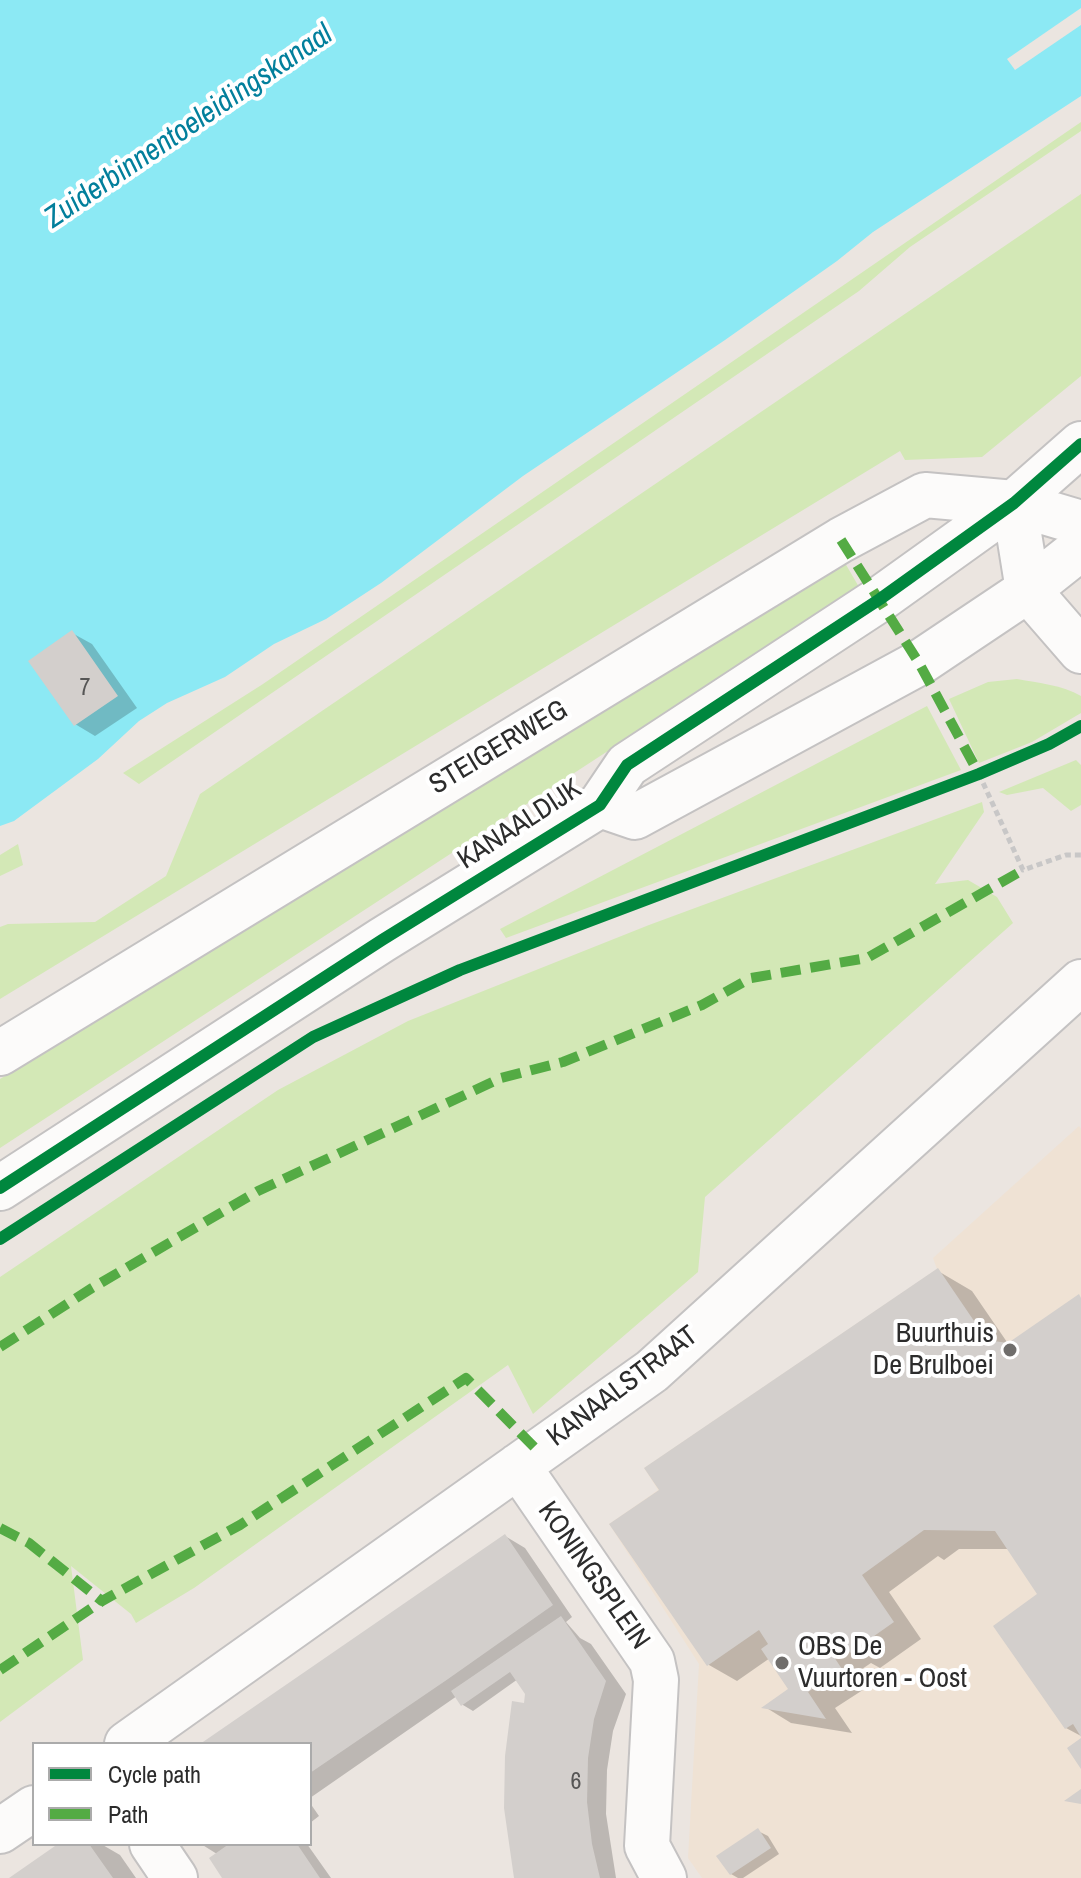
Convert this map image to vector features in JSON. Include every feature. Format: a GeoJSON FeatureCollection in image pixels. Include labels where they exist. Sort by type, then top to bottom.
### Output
{"type":"FeatureCollection","features":[{"type":"Feature","properties":{"kind":"street","name":"KANAALDIJK"},"geometry":{"type":"LineString","coordinates":[[0,1188],[369,948],[600,805],[627,765],[880,599],[1014,503],[1081,444]]}},
{"type":"Feature","properties":{"kind":"street","name":"STEIGERWEG"},"geometry":{"type":"LineString","coordinates":[[0,1053],[841,540],[925,495],[1014,503],[1081,523]]}},
{"type":"Feature","properties":{"kind":"street"},"geometry":{"type":"LineString","coordinates":[[1014,503],[1028,590],[1081,651]]}},
{"type":"Feature","properties":{"kind":"street","name":"KANAALDIJK"},"geometry":{"type":"LineString","coordinates":[[600,805],[635,817],[919,663],[1028,590],[1081,548]]}},
{"type":"Feature","properties":{"kind":"street","name":"KANAALSTRAAT"},"geometry":{"type":"LineString","coordinates":[[130,1742],[652,1371],[1081,982]]}},
{"type":"Feature","properties":{"kind":"street","name":"KONINGSPLEIN"},"geometry":{"type":"LineString","coordinates":[[518,1466],[652,1661],[656,1680],[647,1846],[664,1878]]}},
{"type":"Feature","properties":{"kind":"street"},"geometry":{"type":"LineString","coordinates":[[0,1831],[32,1809]]}},
{"type":"Feature","properties":{"kind":"street"},"geometry":{"type":"LineString","coordinates":[[153,1846],[175,1878]]}},
{"type":"Feature","properties":{"kind":"path"},"geometry":{"type":"LineString","coordinates":[[965,780],[993,768]]}},
{"type":"Feature","properties":{"kind":"path"},"geometry":{"type":"LineString","coordinates":[[979,774],[1023,870],[1066,855],[1081,855]]}},
{"type":"Feature","properties":{"kind":"shaded area"},"geometry":{"type":"Polygon","coordinates":[[[1079,1126],[1081,1878],[702,1878],[688,1858],[699,1664],[609,1524],[658,1490],[644,1468],[937,1269],[933,1258],[1079,1126]]]}},
{"type":"Feature","properties":{"kind":"green space"},"geometry":{"type":"Polygon","coordinates":[[[1081,122],[1081,131],[910,247],[859,291],[139,784],[123,773],[263,684],[1081,122]]]}},
{"type":"Feature","properties":{"kind":"green space"},"geometry":{"type":"Polygon","coordinates":[[[1081,194],[1081,376],[982,457],[905,460],[900,451],[0,999],[0,927],[8,924],[95,922],[166,876],[200,794],[1081,194]]]}},
{"type":"Feature","properties":{"kind":"green space"},"geometry":{"type":"Polygon","coordinates":[[[845,563],[859,587],[0,1148],[0,1079],[845,563]]]}},
{"type":"Feature","properties":{"kind":"green space"},"geometry":{"type":"Polygon","coordinates":[[[1017,679],[1074,692],[1081,696],[1081,713],[1032,742],[979,763],[949,699],[988,682],[1017,679]]]}},
{"type":"Feature","properties":{"kind":"green space"},"geometry":{"type":"Polygon","coordinates":[[[927,706],[961,770],[506,938],[500,929],[927,706]]]}},
{"type":"Feature","properties":{"kind":"green space"},"geometry":{"type":"Polygon","coordinates":[[[1076,760],[1081,765],[1081,805],[1071,811],[1043,788],[1007,795],[999,792],[1076,760]]]}},
{"type":"Feature","properties":{"kind":"green space"},"geometry":{"type":"Polygon","coordinates":[[[982,802],[984,812],[935,884],[968,880],[997,897],[1013,923],[705,1197],[698,1272],[533,1414],[508,1365],[194,1588],[136,1623],[131,1614],[71,1566],[83,1660],[0,1722],[0,1277],[278,1090],[408,1021],[649,925],[982,802]]]}},
{"type":"Feature","properties":{"kind":"green space"},"geometry":{"type":"Polygon","coordinates":[[[18,844],[23,865],[0,876],[0,855],[18,844]]]}},
{"type":"Feature","properties":{"kind":"water","name":"Zuiderbinnentoeleidingskanaal"},"geometry":{"type":"Polygon","coordinates":[[[0,0],[1081,0],[1081,96],[873,232],[725,340],[523,476],[381,583],[326,619],[274,644],[225,677],[167,703],[139,721],[98,759],[14,821],[0,826],[0,0]]]}},
{"type":"Feature","properties":{"kind":"pier"},"geometry":{"type":"Polygon","coordinates":[[[1081,8],[1081,25],[1015,70],[1007,59],[1081,8]]]}},
{"type":"Feature","properties":{"kind":"building"},"geometry":{"type":"Polygon","coordinates":[[[72,630],[118,696],[74,726],[28,661],[72,630]]]}},
{"type":"Feature","properties":{"kind":"building"},"geometry":{"type":"Polygon","coordinates":[[[938,1268],[987,1340],[1008,1343],[1079,1294],[1081,1298],[1081,1737],[1073,1724],[1065,1729],[993,1626],[1037,1594],[995,1531],[924,1530],[862,1575],[894,1622],[850,1653],[845,1645],[832,1654],[842,1669],[808,1692],[826,1719],[761,1708],[788,1689],[761,1649],[768,1644],[759,1630],[707,1666],[609,1524],[659,1490],[644,1468],[938,1268]]]}},
{"type":"Feature","properties":{"kind":"building"},"geometry":{"type":"Polygon","coordinates":[[[505,1534],[553,1605],[312,1772],[312,1742],[203,1742],[505,1534]]]}},
{"type":"Feature","properties":{"kind":"building"},"geometry":{"type":"Polygon","coordinates":[[[561,1616],[606,1681],[594,1719],[588,1758],[587,1802],[600,1878],[514,1878],[504,1808],[505,1756],[512,1701],[524,1703],[525,1694],[510,1672],[461,1706],[451,1691],[561,1616]]]}},
{"type":"Feature","properties":{"kind":"building"},"geometry":{"type":"Polygon","coordinates":[[[1081,1738],[1081,1769],[1067,1748],[1081,1738]]]}},
{"type":"Feature","properties":{"kind":"building"},"geometry":{"type":"Polygon","coordinates":[[[1081,1789],[1081,1804],[1064,1801],[1081,1789]]]}},
{"type":"Feature","properties":{"kind":"building"},"geometry":{"type":"Polygon","coordinates":[[[758,1828],[771,1848],[730,1875],[716,1856],[758,1828]]]}},
{"type":"Feature","properties":{"kind":"building"},"geometry":{"type":"Polygon","coordinates":[[[55,1846],[90,1846],[113,1878],[9,1878],[55,1846]]]}},
{"type":"Feature","properties":{"kind":"building"},"geometry":{"type":"Polygon","coordinates":[[[226,1846],[298,1846],[320,1878],[222,1878],[209,1858],[226,1846]]]}},
{"type":"Feature","properties":{"kind":"marked path"},"geometry":{"type":"LineString","coordinates":[[841,540],[919,663],[979,774]]}},
{"type":"Feature","properties":{"kind":"marked path"},"geometry":{"type":"LineString","coordinates":[[0,1347],[92,1288],[258,1191],[501,1078],[563,1062],[702,1005],[751,978],[867,958],[1023,870]]}},
{"type":"Feature","properties":{"kind":"marked path"},"geometry":{"type":"LineString","coordinates":[[0,1528],[29,1543],[102,1601],[240,1525],[466,1378],[538,1451]]}},
{"type":"Feature","properties":{"kind":"marked path"},"geometry":{"type":"LineString","coordinates":[[0,1670],[102,1601]]}},
{"type":"Feature","properties":{"kind":"cycle path"},"geometry":{"type":"LineString","coordinates":[[0,1188],[382,940],[600,805],[627,765],[880,599],[1014,503],[1081,444]]}},
{"type":"Feature","properties":{"kind":"cycle path"},"geometry":{"type":"LineString","coordinates":[[0,1239],[313,1037],[460,970],[979,774],[1049,744],[1081,726]]}},
{"type":"Feature","properties":{"kind":"place","name":"Buurthuis De Brulboei"},"geometry":{"type":"Point","coordinates":[1010,1350]}},
{"type":"Feature","properties":{"kind":"place","name":"OBS De Vuurtoren - Oost"},"geometry":{"type":"Point","coordinates":[782,1663]}}]}
